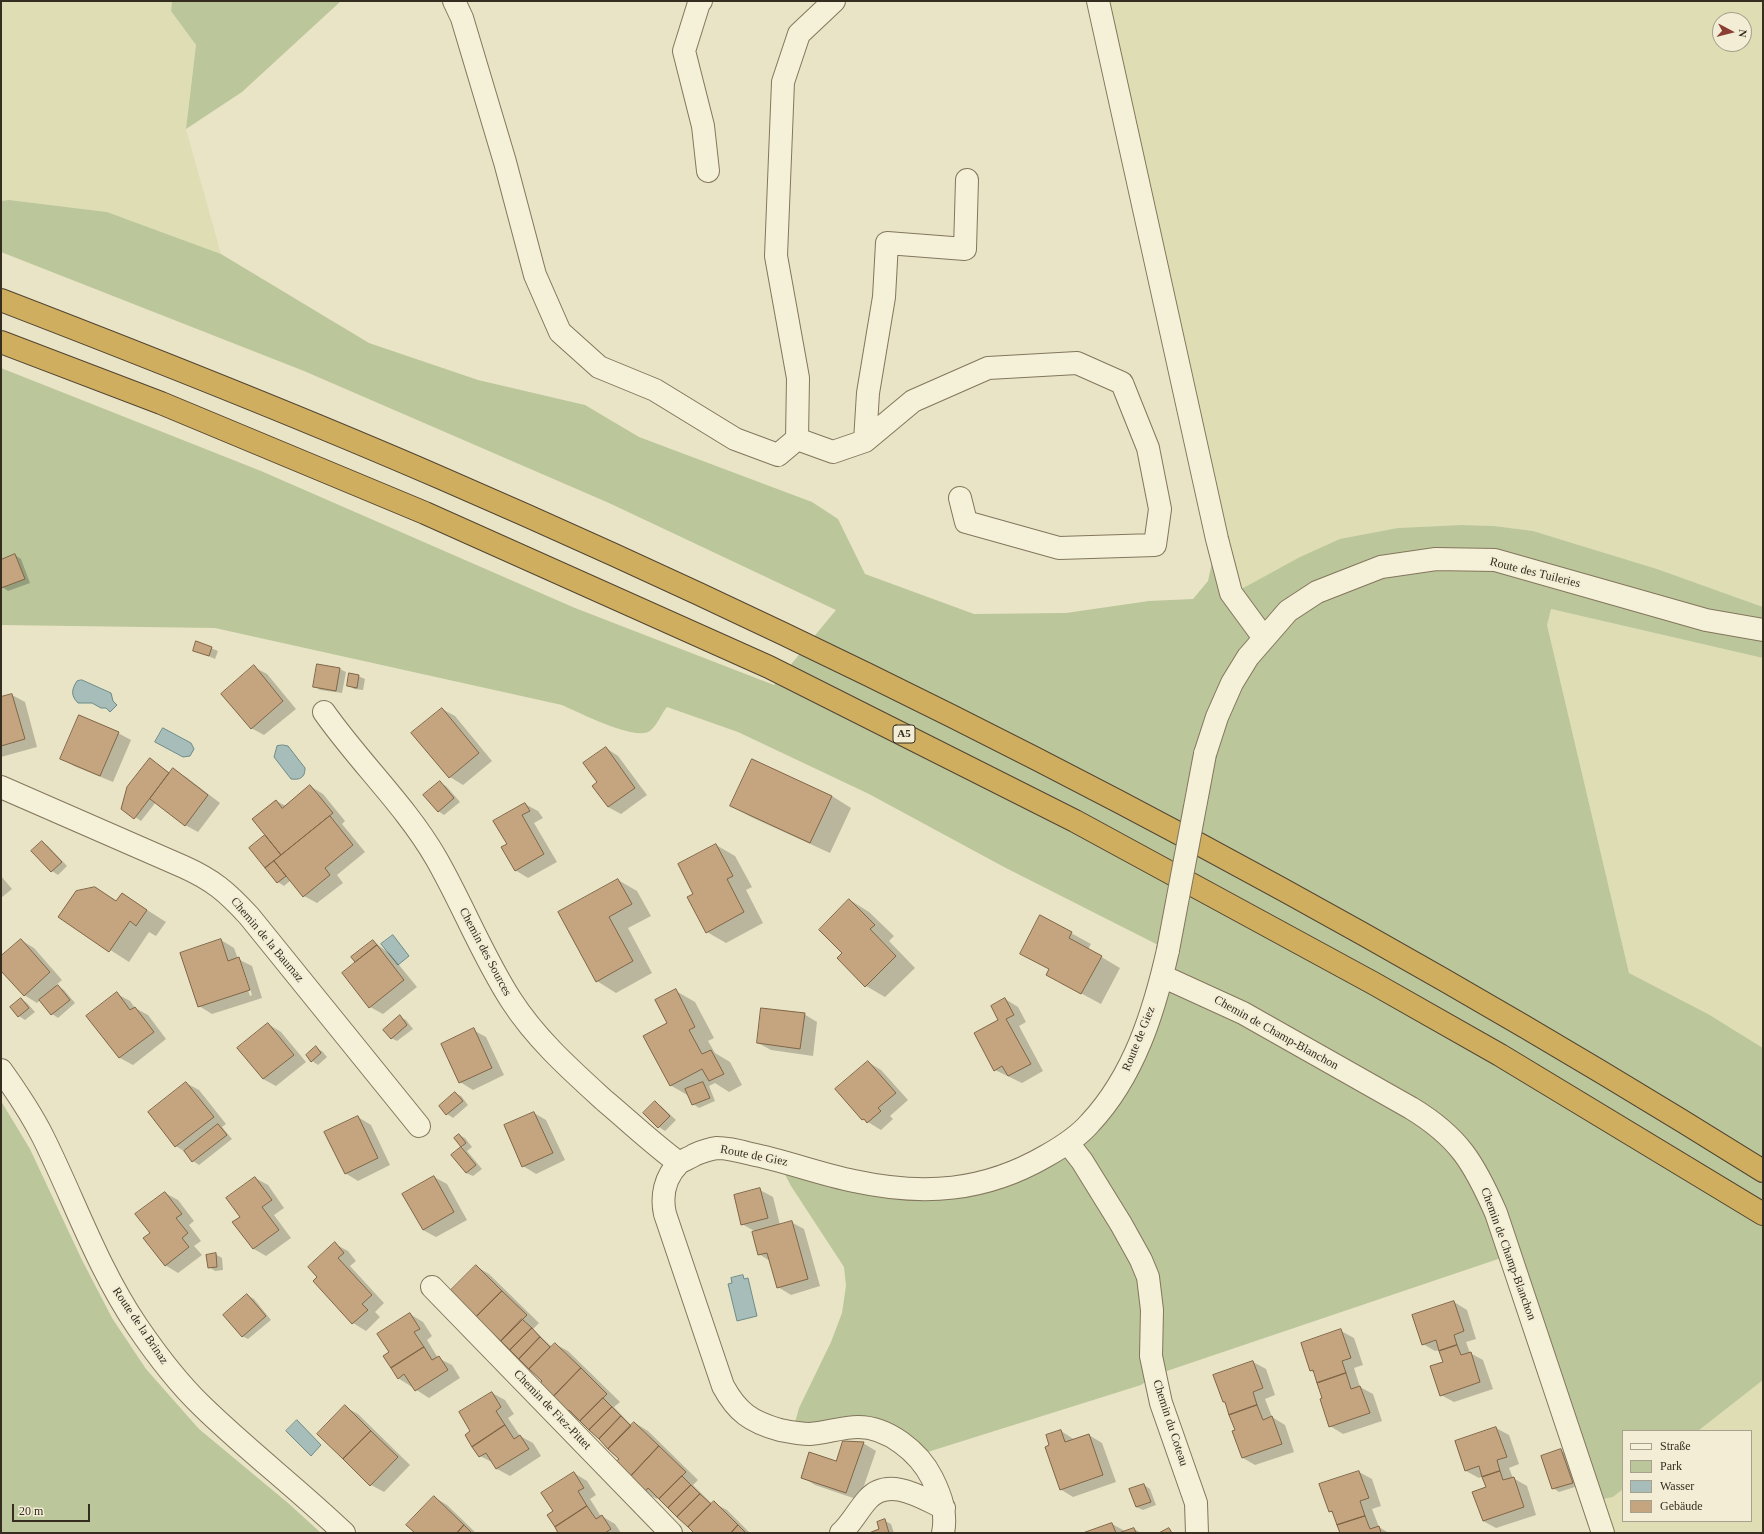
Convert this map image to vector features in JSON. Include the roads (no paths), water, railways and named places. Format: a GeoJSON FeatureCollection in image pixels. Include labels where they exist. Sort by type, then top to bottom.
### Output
{"type":"FeatureCollection","features":[{"type":"Feature","properties":{"kind":"highway"},"geometry":{"type":"LineString","coordinates":[[1,300],[161,362],[441,477],[695,592],[950,715],[1092,788],[1384,947],[1518,1023],[1681,1120],[1763,1171]]}},
{"type":"Feature","properties":{"kind":"highway","name":"A5"},"geometry":{"type":"LineString","coordinates":[[1,342],[161,403],[396,501],[769,667],[1075,821],[1374,983],[1507,1060],[1763,1214]]}},
{"type":"Feature","properties":{"kind":"street"},"geometry":{"type":"LineString","coordinates":[[454,1],[462,18],[503,154],[535,275],[560,332],[599,367],[655,390],[735,439],[778,455],[797,439],[798,378],[776,256],[783,82],[799,34],[834,1]]}},
{"type":"Feature","properties":{"kind":"street"},"geometry":{"type":"LineString","coordinates":[[701,1],[699,3],[684,51],[703,126],[708,171]]}},
{"type":"Feature","properties":{"kind":"street"},"geometry":{"type":"LineString","coordinates":[[1098,1],[1231,593],[1264,638]]}},
{"type":"Feature","properties":{"kind":"street"},"geometry":{"type":"LineString","coordinates":[[865,441],[868,392],[884,297],[887,243],[966,249],[967,180]]}},
{"type":"Feature","properties":{"kind":"street"},"geometry":{"type":"LineString","coordinates":[[797,439],[833,452],[865,441],[913,401],[988,368],[1077,363],[1122,383],[1148,448],[1160,509],[1155,545],[1058,548],[966,522],[960,498]]}},
{"type":"Feature","properties":{"kind":"street","name":"Route des Tuileries"},"geometry":{"type":"LineString","coordinates":[[1168,950],[1205,754],[1217,717],[1232,683],[1248,657],[1288,611],[1317,592],[1381,567],[1436,559],[1495,560],[1706,620],[1763,630]]}},
{"type":"Feature","properties":{"kind":"street","name":"Chemin des Sources"},"geometry":{"type":"LineString","coordinates":[[324,712],[341,736],[404,814],[436,858],[500,981],[524,1018],[566,1065],[657,1147],[679,1163]]}},
{"type":"Feature","properties":{"kind":"street","name":"Chemin de la Baumaz"},"geometry":{"type":"LineString","coordinates":[[1,787],[184,866],[204,876],[219,886],[249,916],[419,1126]]}},
{"type":"Feature","properties":{"kind":"street","name":"Route de Giez"},"geometry":{"type":"LineString","coordinates":[[679,1163],[702,1152],[717,1148],[777,1159],[854,1181],[912,1189],[941,1189],[975,1184],[1004,1177],[1068,1143],[1090,1124],[1109,1100],[1137,1051],[1162,976],[1168,950]]}},
{"type":"Feature","properties":{"kind":"street","name":"Chemin de Champ-Blanchon"},"geometry":{"type":"LineString","coordinates":[[1162,976],[1243,1013],[1432,1120],[1461,1148],[1480,1178],[1496,1213],[1603,1533]]}},
{"type":"Feature","properties":{"kind":"street","name":"Route de la Brinaz"},"geometry":{"type":"LineString","coordinates":[[1,1070],[28,1110],[92,1245],[118,1295],[157,1354],[202,1406],[344,1533]]}},
{"type":"Feature","properties":{"kind":"street","name":"Chemin du Coteau"},"geometry":{"type":"LineString","coordinates":[[1068,1143],[1082,1161],[1121,1224],[1141,1260],[1148,1277],[1151,1304],[1151,1356],[1154,1375],[1161,1403],[1196,1503],[1197,1533]]}},
{"type":"Feature","properties":{"kind":"street"},"geometry":{"type":"LineString","coordinates":[[679,1163],[664,1189],[662,1201],[723,1386],[732,1403],[752,1420],[762,1425],[792,1433],[810,1434],[858,1427],[880,1431],[902,1444],[928,1471],[938,1490],[944,1508],[946,1522],[943,1533]]}},
{"type":"Feature","properties":{"kind":"street","name":"Chemin de Fiez-Pittet"},"geometry":{"type":"LineString","coordinates":[[432,1287],[671,1533]]}},
{"type":"Feature","properties":{"kind":"street"},"geometry":{"type":"LineString","coordinates":[[841,1533],[869,1498],[879,1491],[892,1489],[906,1490],[944,1508]]}},
{"type":"Feature","properties":{"kind":"water"},"geometry":{"type":"Polygon","coordinates":[[[82,680],[111,693],[113,701],[117,705],[110,712],[106,708],[101,708],[92,703],[78,703],[74,698],[73,690],[77,681],[82,680]]]}},
{"type":"Feature","properties":{"kind":"water"},"geometry":{"type":"Polygon","coordinates":[[[163,728],[191,743],[194,749],[190,756],[183,757],[155,742],[163,728]]]}},
{"type":"Feature","properties":{"kind":"water"},"geometry":{"type":"Polygon","coordinates":[[[277,746],[288,746],[305,768],[304,774],[301,778],[291,779],[274,757],[277,746]]]}},
{"type":"Feature","properties":{"kind":"water"},"geometry":{"type":"Polygon","coordinates":[[[393,935],[409,956],[398,965],[381,944],[393,935]]]}},
{"type":"Feature","properties":{"kind":"water"},"geometry":{"type":"Polygon","coordinates":[[[743,1275],[744,1279],[748,1278],[757,1316],[737,1321],[728,1284],[732,1283],[731,1278],[743,1275]]]}},
{"type":"Feature","properties":{"kind":"water"},"geometry":{"type":"Polygon","coordinates":[[[297,1420],[321,1445],[311,1456],[286,1431],[297,1420]]]}}]}
